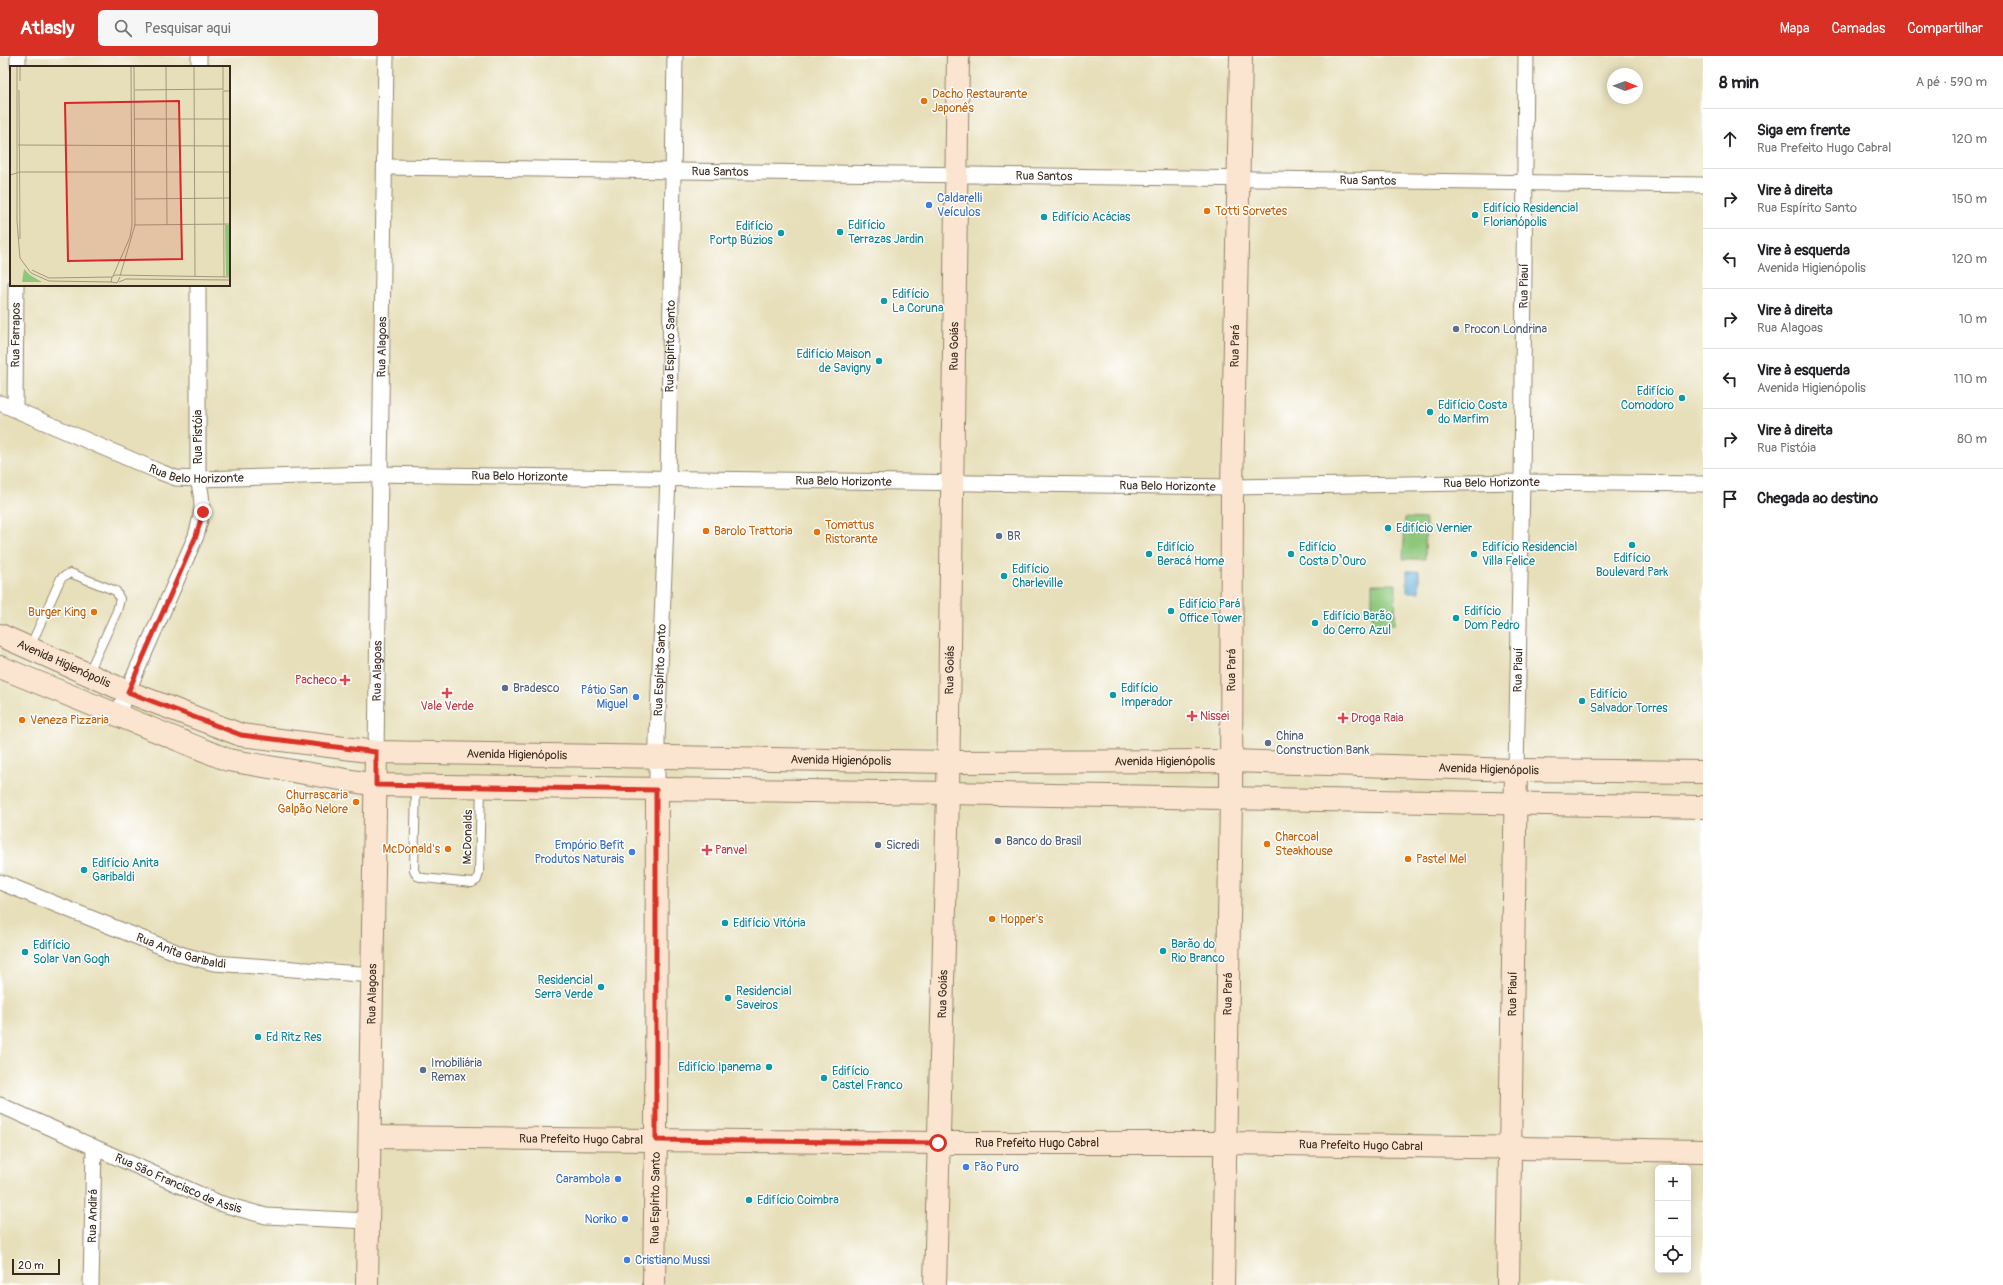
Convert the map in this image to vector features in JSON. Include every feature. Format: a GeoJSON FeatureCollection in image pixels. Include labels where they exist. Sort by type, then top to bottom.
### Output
{"type":"FeatureCollection","features":[{"type":"Feature","properties":{"kind":"main road","name":"Rua Goiás"},"geometry":{"type":"LineString","coordinates":[[935,1285],[948,793],[951,483],[958,56]]}},
{"type":"Feature","properties":{"kind":"main road","name":"Rua Pará"},"geometry":{"type":"LineString","coordinates":[[1223,1285],[1232,761],[1232,487],[1237,178],[1241,56]]}},
{"type":"Feature","properties":{"kind":"main road","name":"Avenida Higienópolis"},"geometry":{"type":"LineString","coordinates":[[0,635],[128,692],[241,735],[376,752],[948,762],[1232,761],[1516,770],[1703,772]]}},
{"type":"Feature","properties":{"kind":"main road"},"geometry":{"type":"LineString","coordinates":[[1,670],[228,760],[376,785],[948,793],[1703,807]]}},
{"type":"Feature","properties":{"kind":"main road","name":"Rua Alagoas"},"geometry":{"type":"LineString","coordinates":[[367,1285],[376,752]]}},
{"type":"Feature","properties":{"kind":"main road","name":"Rua Piauí"},"geometry":{"type":"LineString","coordinates":[[1508,1285],[1516,770]]}},
{"type":"Feature","properties":{"kind":"main road","name":"Rua Espírito Santo"},"geometry":{"type":"LineString","coordinates":[[654,1285],[656,1140],[656,790]]}},
{"type":"Feature","properties":{"kind":"main road","name":"Rua Prefeito Hugo Cabral"},"geometry":{"type":"LineString","coordinates":[[370,1137],[938,1143],[1225,1143],[1510,1149],[1703,1151]]}},
{"type":"Feature","properties":{"kind":"street","name":"Rua Alagoas"},"geometry":{"type":"LineString","coordinates":[[376,752],[386,167],[386,56]]}},
{"type":"Feature","properties":{"kind":"street","name":"Rua Espírito Santo"},"geometry":{"type":"LineString","coordinates":[[656,790],[656,756],[668,478],[675,56]]}},
{"type":"Feature","properties":{"kind":"street","name":"Rua Piauí"},"geometry":{"type":"LineString","coordinates":[[1516,770],[1522,482],[1526,56]]}},
{"type":"Feature","properties":{"kind":"street","name":"Rua Santos"},"geometry":{"type":"LineString","coordinates":[[386,167],[1703,185]]}},
{"type":"Feature","properties":{"kind":"street","name":"Rua Farrapos"},"geometry":{"type":"LineString","coordinates":[[15,409],[16,286]]}},
{"type":"Feature","properties":{"kind":"street","name":"Rua Pistóia"},"geometry":{"type":"LineString","coordinates":[[117,715],[196,536],[203,512],[202,496],[198,479],[198,286]]}},
{"type":"Feature","properties":{"kind":"street","name":"Rua Belo Horizonte"},"geometry":{"type":"LineString","coordinates":[[0,403],[176,478],[198,479],[381,474],[1232,487],[1522,482],[1703,484]]}},
{"type":"Feature","properties":{"kind":"street","name":"Rua Anita Garibaldi"},"geometry":{"type":"LineString","coordinates":[[0,882],[183,955],[214,964],[373,975]]}},
{"type":"Feature","properties":{"kind":"street","name":"Rua São Francisco de Assis"},"geometry":{"type":"LineString","coordinates":[[0,1105],[219,1203],[266,1216],[368,1221]]}},
{"type":"Feature","properties":{"kind":"street","name":"Rua Andirá"},"geometry":{"type":"LineString","coordinates":[[91,1285],[94,1148]]}},
{"type":"Feature","properties":{"kind":"lane"},"geometry":{"type":"LineString","coordinates":[[30,648],[61,578],[70,573],[116,591],[120,599],[117,611],[88,674]]}},
{"type":"Feature","properties":{"kind":"lane","name":"McDonalds"},"geometry":{"type":"LineString","coordinates":[[416,786],[414,870],[417,876],[422,878],[472,883],[477,880],[479,873],[481,787]]}},
{"type":"Feature","properties":{"kind":"green space"},"geometry":{"type":"Polygon","coordinates":[[[1405,518],[1426,519],[1425,559],[1403,559],[1405,518]]]}},
{"type":"Feature","properties":{"kind":"green space"},"geometry":{"type":"Polygon","coordinates":[[[1372,584],[1396,584],[1395,624],[1372,624],[1372,584]]]}},
{"type":"Feature","properties":{"kind":"water"},"geometry":{"type":"Polygon","coordinates":[[[1407,571],[1419,571],[1419,592],[1407,592],[1407,571]]]}},
{"type":"Feature","properties":{"kind":"place","name":"Dacho Restaurante Japonês"},"geometry":{"type":"Point","coordinates":[924,101]}},
{"type":"Feature","properties":{"kind":"place","name":"Caldarelli Veículos"},"geometry":{"type":"Point","coordinates":[929,205]}},
{"type":"Feature","properties":{"kind":"place","name":"Totti Sorvetes"},"geometry":{"type":"Point","coordinates":[1207,211]}},
{"type":"Feature","properties":{"kind":"place","name":"Edifício Residencial Florianópolis"},"geometry":{"type":"Point","coordinates":[1475,215]}},
{"type":"Feature","properties":{"kind":"place","name":"Edifício Acácias"},"geometry":{"type":"Point","coordinates":[1044,217]}},
{"type":"Feature","properties":{"kind":"place","name":"Edifício Terrazas Jardin"},"geometry":{"type":"Point","coordinates":[840,232]}},
{"type":"Feature","properties":{"kind":"place","name":"Edifício Portp Búzios"},"geometry":{"type":"Point","coordinates":[781,233]}},
{"type":"Feature","properties":{"kind":"place","name":"Edifício La Coruna"},"geometry":{"type":"Point","coordinates":[884,301]}},
{"type":"Feature","properties":{"kind":"place","name":"Procon Londrina"},"geometry":{"type":"Point","coordinates":[1456,329]}},
{"type":"Feature","properties":{"kind":"place","name":"Edifício Maison de Savigny"},"geometry":{"type":"Point","coordinates":[879,361]}},
{"type":"Feature","properties":{"kind":"place","name":"Edifício Comodoro"},"geometry":{"type":"Point","coordinates":[1682,398]}},
{"type":"Feature","properties":{"kind":"place","name":"Edifício Costa do Marfim"},"geometry":{"type":"Point","coordinates":[1430,412]}},
{"type":"Feature","properties":{"kind":"place","name":"Edifício Vernier"},"geometry":{"type":"Point","coordinates":[1388,528]}},
{"type":"Feature","properties":{"kind":"place","name":"Barolo Trattoria"},"geometry":{"type":"Point","coordinates":[706,531]}},
{"type":"Feature","properties":{"kind":"place","name":"Tomattus Ristorante"},"geometry":{"type":"Point","coordinates":[817,532]}},
{"type":"Feature","properties":{"kind":"place","name":"BR"},"geometry":{"type":"Point","coordinates":[999,536]}},
{"type":"Feature","properties":{"kind":"place","name":"Edifício Boulevard Park"},"geometry":{"type":"Point","coordinates":[1632,545]}},
{"type":"Feature","properties":{"kind":"place","name":"Edifício Beracá Home"},"geometry":{"type":"Point","coordinates":[1149,554]}},
{"type":"Feature","properties":{"kind":"place","name":"Edifício Costa D¹Ouro"},"geometry":{"type":"Point","coordinates":[1291,554]}},
{"type":"Feature","properties":{"kind":"place","name":"Edifício Residencial Villa Felice"},"geometry":{"type":"Point","coordinates":[1474,554]}},
{"type":"Feature","properties":{"kind":"place","name":"Edifício Charleville"},"geometry":{"type":"Point","coordinates":[1004,576]}},
{"type":"Feature","properties":{"kind":"place","name":"Edifício Pará Office Tower"},"geometry":{"type":"Point","coordinates":[1171,611]}},
{"type":"Feature","properties":{"kind":"place","name":"Burger King"},"geometry":{"type":"Point","coordinates":[94,612]}},
{"type":"Feature","properties":{"kind":"place","name":"Edifício Dom Pedro"},"geometry":{"type":"Point","coordinates":[1456,618]}},
{"type":"Feature","properties":{"kind":"place","name":"Edifício Barão do Cerro Azul"},"geometry":{"type":"Point","coordinates":[1315,623]}},
{"type":"Feature","properties":{"kind":"place","name":"Pacheco"},"geometry":{"type":"Point","coordinates":[345,680]}},
{"type":"Feature","properties":{"kind":"place","name":"Bradesco"},"geometry":{"type":"Point","coordinates":[505,688]}},
{"type":"Feature","properties":{"kind":"place","name":"Vale Verde"},"geometry":{"type":"Point","coordinates":[447,693]}},
{"type":"Feature","properties":{"kind":"place","name":"Edifício Imperador"},"geometry":{"type":"Point","coordinates":[1113,695]}},
{"type":"Feature","properties":{"kind":"place","name":"Pátio San Miguel"},"geometry":{"type":"Point","coordinates":[636,697]}},
{"type":"Feature","properties":{"kind":"place","name":"Edifício Salvador Torres"},"geometry":{"type":"Point","coordinates":[1582,701]}},
{"type":"Feature","properties":{"kind":"place","name":"Nissei"},"geometry":{"type":"Point","coordinates":[1192,716]}},
{"type":"Feature","properties":{"kind":"place","name":"Droga Raia"},"geometry":{"type":"Point","coordinates":[1343,718]}},
{"type":"Feature","properties":{"kind":"place","name":"Veneza Pizzaria"},"geometry":{"type":"Point","coordinates":[22,720]}},
{"type":"Feature","properties":{"kind":"place","name":"China Construction Bank"},"geometry":{"type":"Point","coordinates":[1268,743]}},
{"type":"Feature","properties":{"kind":"place","name":"Churrascaria Galpão Nelore"},"geometry":{"type":"Point","coordinates":[356,802]}},
{"type":"Feature","properties":{"kind":"place","name":"Banco do Brasil"},"geometry":{"type":"Point","coordinates":[998,841]}},
{"type":"Feature","properties":{"kind":"place","name":"Charcoal Steakhouse"},"geometry":{"type":"Point","coordinates":[1267,844]}},
{"type":"Feature","properties":{"kind":"place","name":"Sicredi"},"geometry":{"type":"Point","coordinates":[878,845]}},
{"type":"Feature","properties":{"kind":"place","name":"McDonald's"},"geometry":{"type":"Point","coordinates":[448,849]}},
{"type":"Feature","properties":{"kind":"place","name":"Panvel"},"geometry":{"type":"Point","coordinates":[707,850]}},
{"type":"Feature","properties":{"kind":"place","name":"Empório Befit Produtos Naturais"},"geometry":{"type":"Point","coordinates":[632,852]}},
{"type":"Feature","properties":{"kind":"place","name":"Pastel Mel"},"geometry":{"type":"Point","coordinates":[1408,859]}},
{"type":"Feature","properties":{"kind":"place","name":"Edifício Anita Garibaldi"},"geometry":{"type":"Point","coordinates":[84,870]}},
{"type":"Feature","properties":{"kind":"place","name":"Hopper's"},"geometry":{"type":"Point","coordinates":[992,919]}},
{"type":"Feature","properties":{"kind":"place","name":"Edifício Vitória"},"geometry":{"type":"Point","coordinates":[725,923]}},
{"type":"Feature","properties":{"kind":"place","name":"Barão do Rio Branco"},"geometry":{"type":"Point","coordinates":[1163,951]}},
{"type":"Feature","properties":{"kind":"place","name":"Edifício Solar Van Gogh"},"geometry":{"type":"Point","coordinates":[25,952]}},
{"type":"Feature","properties":{"kind":"place","name":"Residencial Serra Verde"},"geometry":{"type":"Point","coordinates":[601,987]}},
{"type":"Feature","properties":{"kind":"place","name":"Residencial Saveiros"},"geometry":{"type":"Point","coordinates":[728,998]}},
{"type":"Feature","properties":{"kind":"place","name":"Ed Ritz Res"},"geometry":{"type":"Point","coordinates":[258,1037]}},
{"type":"Feature","properties":{"kind":"place","name":"Edifício Ipanema"},"geometry":{"type":"Point","coordinates":[769,1067]}},
{"type":"Feature","properties":{"kind":"place","name":"Imobiliária Remax"},"geometry":{"type":"Point","coordinates":[423,1070]}},
{"type":"Feature","properties":{"kind":"place","name":"Edifício Castel Franco"},"geometry":{"type":"Point","coordinates":[824,1078]}},
{"type":"Feature","properties":{"kind":"place","name":"Pão Puro"},"geometry":{"type":"Point","coordinates":[966,1167]}},
{"type":"Feature","properties":{"kind":"place","name":"Carambola"},"geometry":{"type":"Point","coordinates":[618,1179]}},
{"type":"Feature","properties":{"kind":"place","name":"Edifício Coimbra"},"geometry":{"type":"Point","coordinates":[749,1200]}},
{"type":"Feature","properties":{"kind":"place","name":"Noriko"},"geometry":{"type":"Point","coordinates":[625,1219]}},
{"type":"Feature","properties":{"kind":"place","name":"Cristiano Mussi"},"geometry":{"type":"Point","coordinates":[627,1260]}},
{"type":"Feature","properties":{"kind":"route"},"geometry":{"type":"LineString","coordinates":[[203,512],[196,536],[128,692],[241,735],[376,752],[376,785],[656,790],[656,1140],[938,1143]]}}]}
